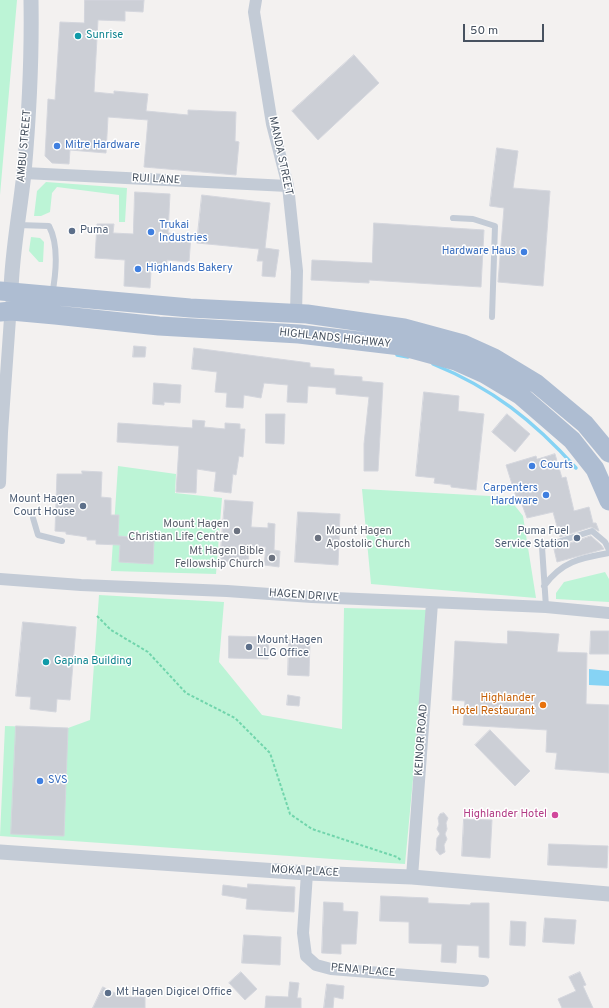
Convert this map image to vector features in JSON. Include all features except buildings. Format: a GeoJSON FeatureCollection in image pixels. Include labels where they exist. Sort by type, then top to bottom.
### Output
{"type":"FeatureCollection","features":[{"type":"Feature","properties":{"kind":"main road","name":"HIGHLANDS HIGHWAY"},"geometry":{"type":"LineString","coordinates":[[6,291],[190,308],[296,314],[404,328],[463,344],[494,358],[537,384],[585,424],[609,453]]}},
{"type":"Feature","properties":{"kind":"main road","name":"HIGHLANDS HIGHWAY"},"geometry":{"type":"LineString","coordinates":[[5,312],[159,326],[299,334],[401,346],[456,361],[485,374],[520,395],[572,440],[595,469],[609,500]]}},
{"type":"Feature","properties":{"kind":"street","name":"AMBU STREET"},"geometry":{"type":"LineString","coordinates":[[6,291],[12,266],[24,173],[29,90],[31,0]]}},
{"type":"Feature","properties":{"kind":"street","name":"MANDA STREET"},"geometry":{"type":"LineString","coordinates":[[256,0],[254,12],[272,124],[288,186],[298,271],[296,314]]}},
{"type":"Feature","properties":{"kind":"street","name":"RUI LANE"},"geometry":{"type":"LineString","coordinates":[[24,173],[288,186]]}},
{"type":"Feature","properties":{"kind":"street"},"geometry":{"type":"LineString","coordinates":[[0,484],[6,291]]}},
{"type":"Feature","properties":{"kind":"street","name":"HAGEN DRIVE"},"geometry":{"type":"LineString","coordinates":[[0,581],[546,607],[609,613]]}},
{"type":"Feature","properties":{"kind":"street","name":"KEINOR ROAD"},"geometry":{"type":"LineString","coordinates":[[412,877],[432,602]]}},
{"type":"Feature","properties":{"kind":"street","name":"MOKA PLACE"},"geometry":{"type":"LineString","coordinates":[[0,852],[307,873],[412,877],[609,894]]}},
{"type":"Feature","properties":{"kind":"street","name":"PENA PLACE"},"geometry":{"type":"LineString","coordinates":[[307,873],[303,933],[306,956],[316,965],[332,969],[483,981]]}},
{"type":"Feature","properties":{"kind":"lane"},"geometry":{"type":"LineString","coordinates":[[453,218],[473,219],[495,226],[492,317]]}},
{"type":"Feature","properties":{"kind":"lane"},"geometry":{"type":"LineString","coordinates":[[17,225],[49,226],[54,234],[55,250],[52,295]]}},
{"type":"Feature","properties":{"kind":"lane"},"geometry":{"type":"LineString","coordinates":[[33,518],[38,535],[62,541]]}},
{"type":"Feature","properties":{"kind":"lane"},"geometry":{"type":"LineString","coordinates":[[546,607],[542,547],[592,531],[605,542],[609,550]]}},
{"type":"Feature","properties":{"kind":"lane"},"geometry":{"type":"LineString","coordinates":[[544,586],[552,574],[571,562],[609,554]]}},
{"type":"Feature","properties":{"kind":"path"},"geometry":{"type":"LineString","coordinates":[[97,616],[111,630],[148,652],[186,693],[235,718],[270,753],[290,814],[312,829],[397,857],[405,864],[412,877]]}},
{"type":"Feature","properties":{"kind":"green space"},"geometry":{"type":"Polygon","coordinates":[[[0,0],[17,0],[0,195],[0,0]]]}},
{"type":"Feature","properties":{"kind":"green space"},"geometry":{"type":"Polygon","coordinates":[[[46,182],[127,188],[125,222],[119,222],[119,195],[57,187],[52,193],[50,212],[41,216],[34,216],[37,191],[46,182]]]}},
{"type":"Feature","properties":{"kind":"green space"},"geometry":{"type":"Polygon","coordinates":[[[31,237],[40,238],[44,242],[43,262],[39,262],[29,251],[31,237]]]}},
{"type":"Feature","properties":{"kind":"green space"},"geometry":{"type":"Polygon","coordinates":[[[118,466],[176,474],[175,493],[222,498],[216,574],[111,571],[118,466]]]}},
{"type":"Feature","properties":{"kind":"green space"},"geometry":{"type":"Polygon","coordinates":[[[362,489],[508,497],[523,516],[536,598],[371,584],[362,489]]]}},
{"type":"Feature","properties":{"kind":"green space"},"geometry":{"type":"Polygon","coordinates":[[[605,572],[609,579],[609,602],[556,599],[556,593],[564,582],[605,572]]]}},
{"type":"Feature","properties":{"kind":"green space"},"geometry":{"type":"Polygon","coordinates":[[[99,595],[224,602],[219,662],[262,715],[342,729],[344,608],[429,610],[405,864],[0,836],[5,726],[68,728],[90,720],[99,595]]]}},
{"type":"Feature","properties":{"kind":"water"},"geometry":{"type":"Polygon","coordinates":[[[589,669],[609,671],[609,686],[589,685],[589,669]]]}},
{"type":"Feature","properties":{"kind":"waterway"},"geometry":{"type":"LineString","coordinates":[[397,355],[408,357]]}},
{"type":"Feature","properties":{"kind":"waterway"},"geometry":{"type":"LineString","coordinates":[[433,364],[474,384],[511,407],[544,435],[576,468]]}},
{"type":"Feature","properties":{"kind":"place","name":"Sunrise"},"geometry":{"type":"Point","coordinates":[78,36]}},
{"type":"Feature","properties":{"kind":"place","name":"Mitre Hardware"},"geometry":{"type":"Point","coordinates":[57,146]}},
{"type":"Feature","properties":{"kind":"place","name":"Puma"},"geometry":{"type":"Point","coordinates":[72,231]}},
{"type":"Feature","properties":{"kind":"place","name":"Trukai Industries"},"geometry":{"type":"Point","coordinates":[151,232]}},
{"type":"Feature","properties":{"kind":"place","name":"Hardware Haus"},"geometry":{"type":"Point","coordinates":[524,252]}},
{"type":"Feature","properties":{"kind":"place","name":"Highlands Bakery"},"geometry":{"type":"Point","coordinates":[138,269]}},
{"type":"Feature","properties":{"kind":"place","name":"Courts"},"geometry":{"type":"Point","coordinates":[532,466]}},
{"type":"Feature","properties":{"kind":"place","name":"Carpenters Hardware"},"geometry":{"type":"Point","coordinates":[546,495]}},
{"type":"Feature","properties":{"kind":"place","name":"Mount Hagen Court House"},"geometry":{"type":"Point","coordinates":[83,506]}},
{"type":"Feature","properties":{"kind":"place","name":"Mount Hagen Christian Life Centre"},"geometry":{"type":"Point","coordinates":[237,531]}},
{"type":"Feature","properties":{"kind":"place","name":"Mount Hagen Apostolic Church"},"geometry":{"type":"Point","coordinates":[318,538]}},
{"type":"Feature","properties":{"kind":"place","name":"Puma Fuel Service Station"},"geometry":{"type":"Point","coordinates":[577,538]}},
{"type":"Feature","properties":{"kind":"place","name":"Mt Hagen Bible Fellowship Church"},"geometry":{"type":"Point","coordinates":[272,558]}},
{"type":"Feature","properties":{"kind":"place","name":"Mount Hagen LLG Office"},"geometry":{"type":"Point","coordinates":[249,647]}},
{"type":"Feature","properties":{"kind":"place","name":"Gapina Building"},"geometry":{"type":"Point","coordinates":[46,662]}},
{"type":"Feature","properties":{"kind":"place","name":"Highlander Hotel Restaurant"},"geometry":{"type":"Point","coordinates":[543,705]}},
{"type":"Feature","properties":{"kind":"place","name":"SVS"},"geometry":{"type":"Point","coordinates":[40,781]}},
{"type":"Feature","properties":{"kind":"place","name":"Highlander Hotel"},"geometry":{"type":"Point","coordinates":[555,815]}},
{"type":"Feature","properties":{"kind":"place","name":"Mt Hagen Digicel Office"},"geometry":{"type":"Point","coordinates":[108,993]}}]}
